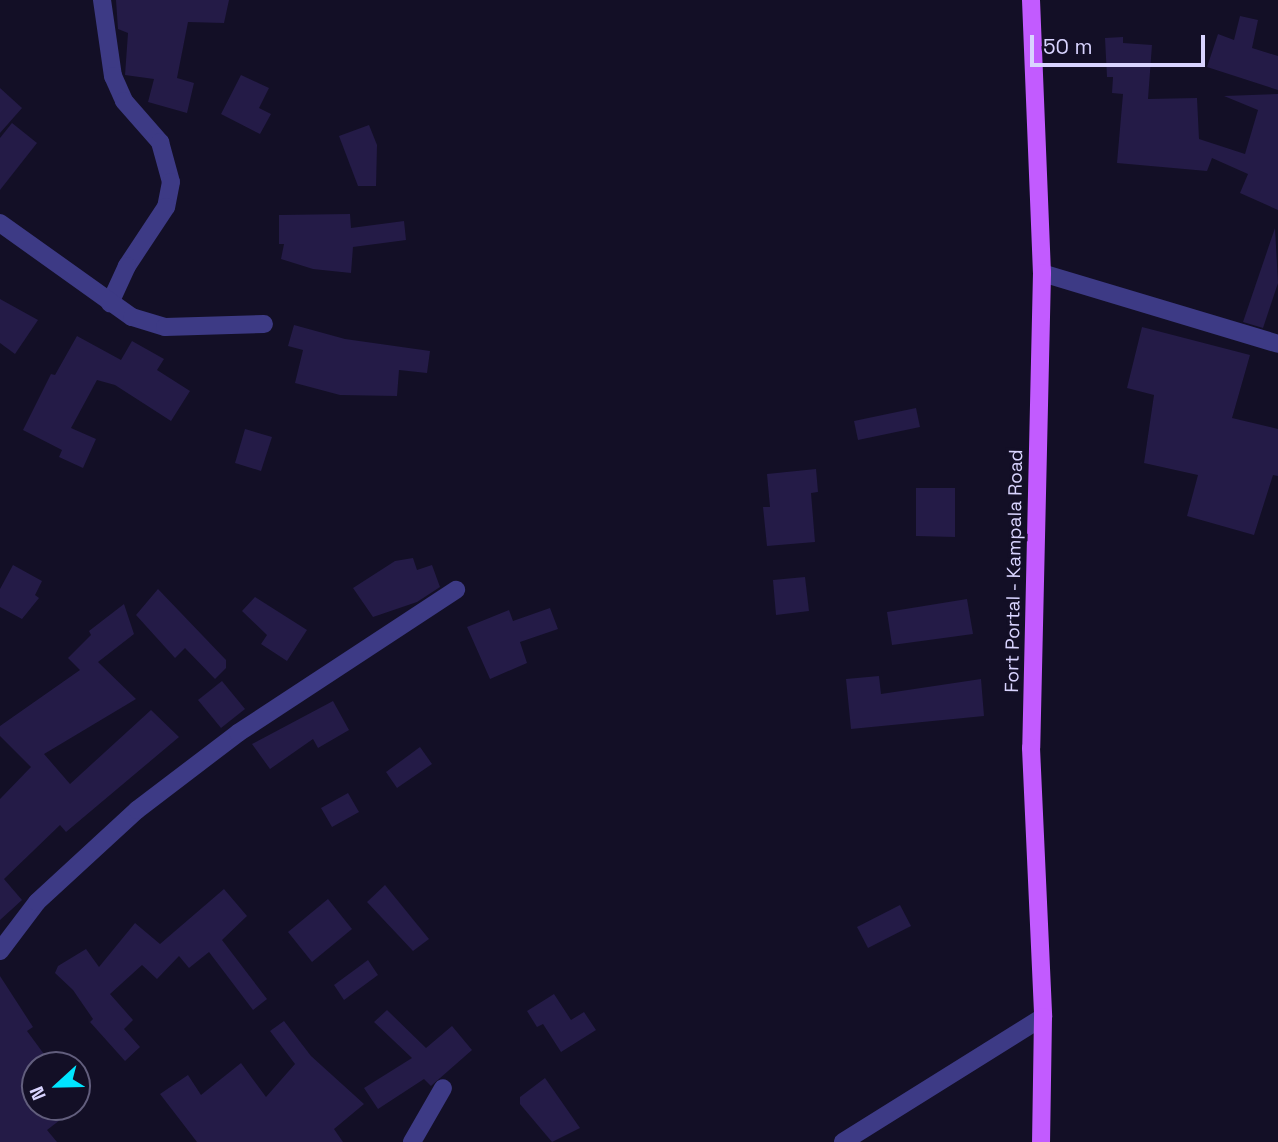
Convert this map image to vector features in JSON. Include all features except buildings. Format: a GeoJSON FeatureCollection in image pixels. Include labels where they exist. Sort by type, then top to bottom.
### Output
{"type":"FeatureCollection","features":[{"type":"Feature","properties":{"kind":"main road","name":"Fort Portal - Kampala Road"},"geometry":{"type":"LineString","coordinates":[[1031,0],[1042,273],[1031,747],[1043,1017],[1041,1142]]}},
{"type":"Feature","properties":{"kind":"street"},"geometry":{"type":"LineString","coordinates":[[102,0],[113,76],[124,101],[160,142],[171,182],[166,207],[132,258],[110,303]]}},
{"type":"Feature","properties":{"kind":"street"},"geometry":{"type":"LineString","coordinates":[[0,223],[132,317],[165,327],[264,324]]}},
{"type":"Feature","properties":{"kind":"street"},"geometry":{"type":"LineString","coordinates":[[1042,273],[1278,344]]}},
{"type":"Feature","properties":{"kind":"street"},"geometry":{"type":"LineString","coordinates":[[0,951],[37,902],[137,810],[238,733],[456,590]]}},
{"type":"Feature","properties":{"kind":"street"},"geometry":{"type":"LineString","coordinates":[[843,1142],[1043,1017]]}},
{"type":"Feature","properties":{"kind":"street"},"geometry":{"type":"LineString","coordinates":[[412,1142],[443,1088]]}}]}
